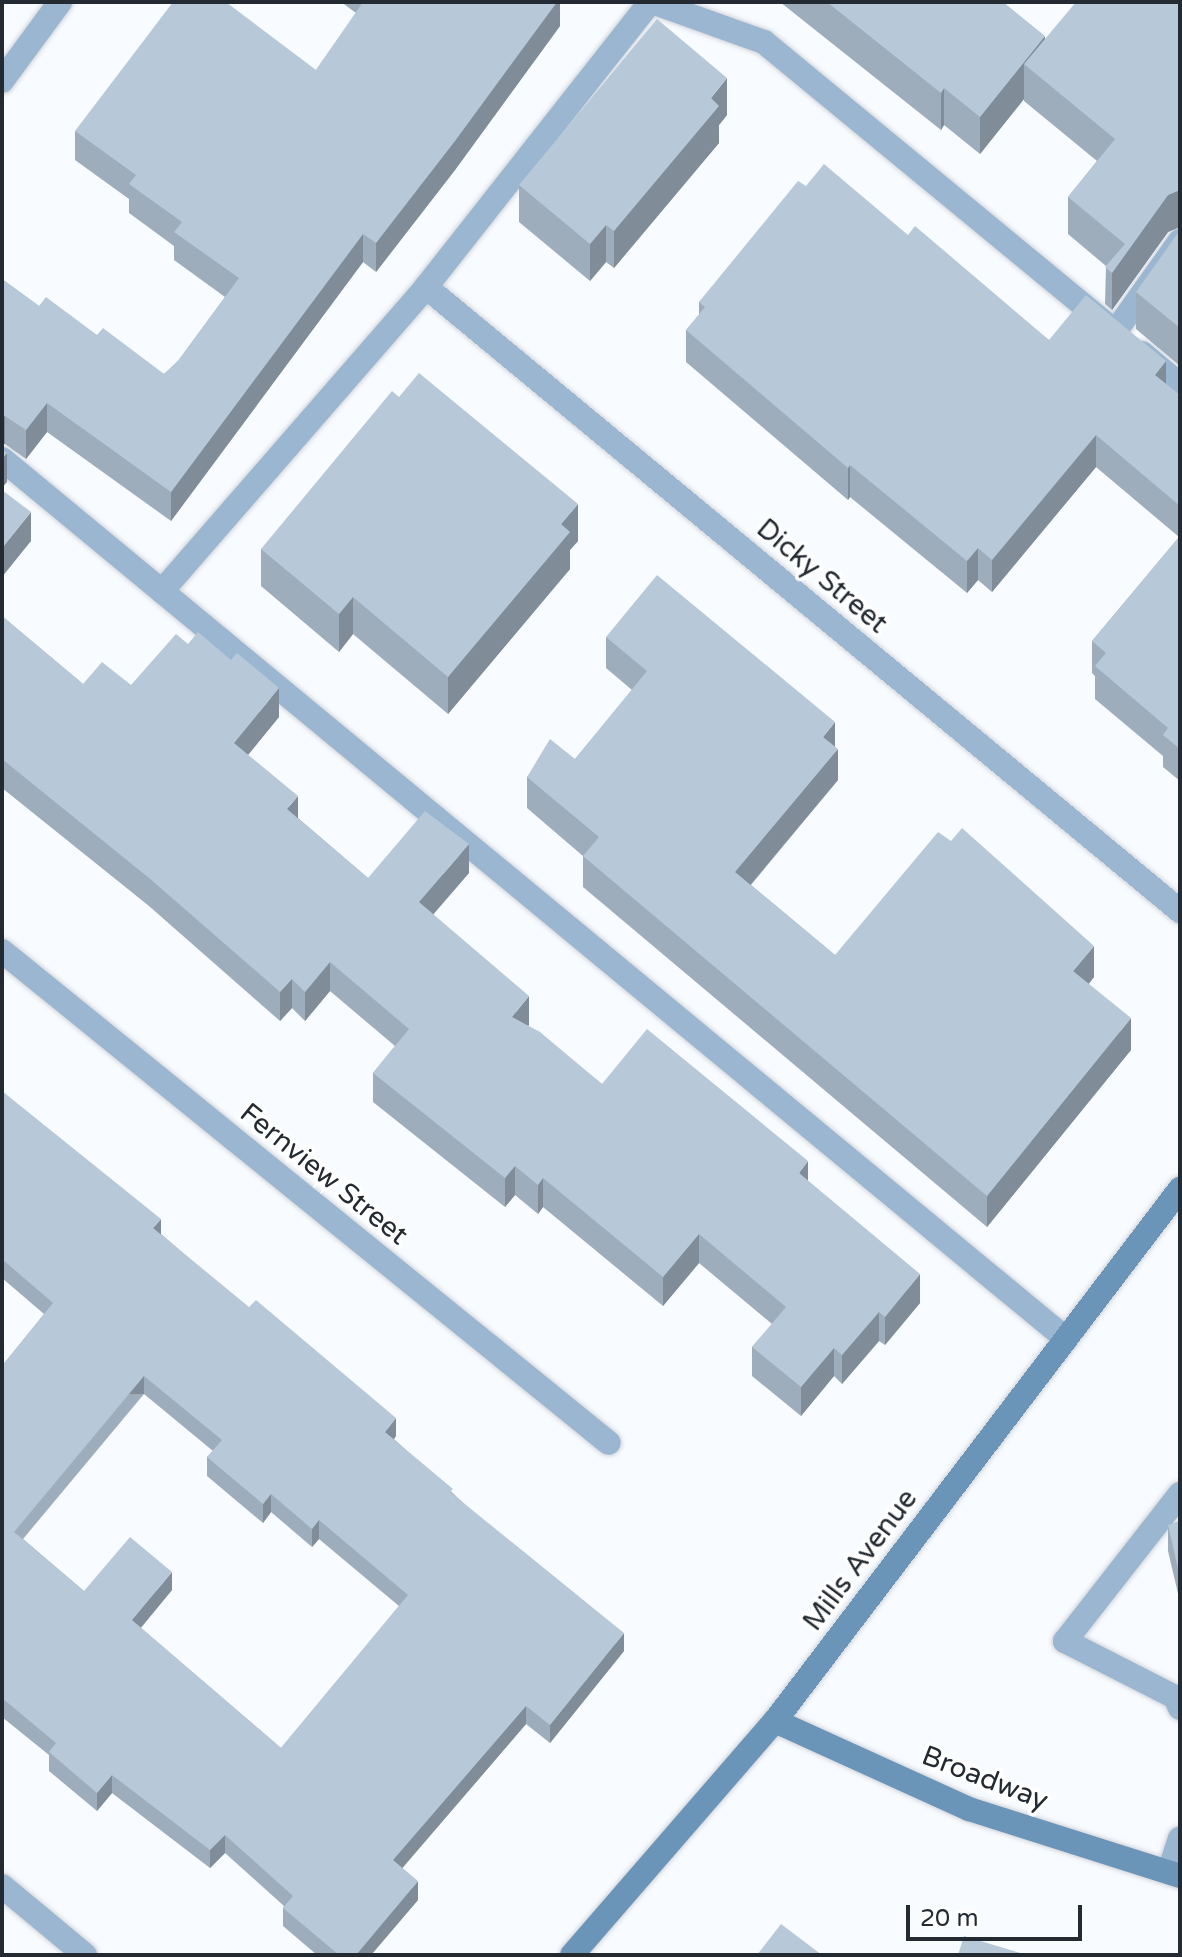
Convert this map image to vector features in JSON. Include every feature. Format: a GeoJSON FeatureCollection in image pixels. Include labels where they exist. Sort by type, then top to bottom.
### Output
{"type":"FeatureCollection","features":[{"type":"Feature","properties":{"kind":"main road","name":"Mills Avenue"},"geometry":{"type":"LineString","coordinates":[[572,1955],[775,1721],[1180,1189]]}},
{"type":"Feature","properties":{"kind":"main road","name":"Broadway"},"geometry":{"type":"LineString","coordinates":[[775,1721],[969,1809],[1174,1874]]}},
{"type":"Feature","properties":{"kind":"street"},"geometry":{"type":"LineString","coordinates":[[2,81],[60,2]]}},
{"type":"Feature","properties":{"kind":"street"},"geometry":{"type":"LineString","coordinates":[[162,591],[426,287],[651,2],[764,42],[1180,385]]}},
{"type":"Feature","properties":{"kind":"street"},"geometry":{"type":"LineString","coordinates":[[1115,332],[1180,241]]}},
{"type":"Feature","properties":{"kind":"street","name":"Dicky Street"},"geometry":{"type":"LineString","coordinates":[[426,287],[1180,911]]}},
{"type":"Feature","properties":{"kind":"street"},"geometry":{"type":"LineString","coordinates":[[2,459],[1066,1339]]}},
{"type":"Feature","properties":{"kind":"street","name":"Fernview Street"},"geometry":{"type":"LineString","coordinates":[[2,951],[609,1443]]}},
{"type":"Feature","properties":{"kind":"street"},"geometry":{"type":"LineString","coordinates":[[1180,1494],[1065,1641],[1175,1697],[1180,1708]]}},
{"type":"Feature","properties":{"kind":"street"},"geometry":{"type":"LineString","coordinates":[[1174,1874],[1180,1839]]}},
{"type":"Feature","properties":{"kind":"street"},"geometry":{"type":"LineString","coordinates":[[2,1886],[85,1955]]}},
{"type":"Feature","properties":{"kind":"building"},"geometry":{"type":"Polygon","coordinates":[[[173,2],[226,2],[316,70],[363,2],[557,2],[376,243],[363,234],[171,492],[47,403],[26,430],[2,417],[2,279],[39,306],[46,297],[97,335],[103,328],[164,374],[178,361],[239,278],[174,232],[182,222],[129,184],[136,175],[75,131],[173,2]]]}},
{"type":"Feature","properties":{"kind":"building"},"geometry":{"type":"Polygon","coordinates":[[[827,2],[1003,2],[1045,36],[980,117],[944,88],[941,93],[827,2]]]}},
{"type":"Feature","properties":{"kind":"building"},"geometry":{"type":"Polygon","coordinates":[[[1076,2],[1180,2],[1180,190],[1168,195],[1112,273],[1105,267],[1125,244],[1068,197],[1115,139],[1024,64],[1076,2]]]}},
{"type":"Feature","properties":{"kind":"building"},"geometry":{"type":"Polygon","coordinates":[[[657,19],[727,78],[711,98],[719,106],[614,231],[606,225],[590,244],[519,185],[657,19]]]}},
{"type":"Feature","properties":{"kind":"building"},"geometry":{"type":"Polygon","coordinates":[[[824,164],[908,235],[915,226],[1049,340],[1086,295],[1166,361],[1155,375],[1180,395],[1180,506],[1096,435],[992,560],[978,548],[967,561],[850,465],[848,468],[686,330],[705,307],[699,302],[798,181],[806,186],[824,164]]]}},
{"type":"Feature","properties":{"kind":"building"},"geometry":{"type":"Polygon","coordinates":[[[1180,230],[1180,328],[1136,292],[1180,230]]]}},
{"type":"Feature","properties":{"kind":"building"},"geometry":{"type":"Polygon","coordinates":[[[419,373],[578,504],[561,524],[570,532],[448,677],[353,597],[339,614],[261,549],[392,391],[399,397],[419,373]]]}},
{"type":"Feature","properties":{"kind":"building"},"geometry":{"type":"Polygon","coordinates":[[[2,490],[31,512],[2,548],[2,490]]]}},
{"type":"Feature","properties":{"kind":"building"},"geometry":{"type":"Polygon","coordinates":[[[1180,536],[1180,749],[1163,735],[1168,728],[1095,666],[1106,653],[1092,641],[1180,536]]]}},
{"type":"Feature","properties":{"kind":"building"},"geometry":{"type":"Polygon","coordinates":[[[657,575],[835,722],[823,737],[838,749],[735,872],[835,955],[938,832],[951,841],[962,828],[1094,946],[1073,971],[1131,1018],[987,1196],[583,856],[599,837],[527,777],[550,739],[575,759],[647,671],[606,637],[657,575]]]}},
{"type":"Feature","properties":{"kind":"building"},"geometry":{"type":"Polygon","coordinates":[[[2,616],[83,684],[102,662],[131,685],[176,634],[188,644],[198,632],[231,660],[237,653],[279,688],[234,743],[298,796],[287,809],[368,878],[425,811],[469,844],[419,902],[529,996],[512,1017],[540,1032],[602,1084],[647,1029],[808,1161],[799,1173],[920,1274],[885,1317],[879,1312],[842,1355],[834,1348],[801,1387],[752,1347],[786,1307],[699,1234],[663,1277],[543,1178],[538,1185],[515,1166],[505,1178],[373,1073],[409,1029],[330,962],[305,992],[292,979],[280,992],[149,878],[2,759],[2,616]]]}},
{"type":"Feature","properties":{"kind":"building"},"geometry":{"type":"Polygon","coordinates":[[[2,1091],[161,1219],[153,1228],[249,1307],[256,1300],[396,1418],[385,1432],[453,1489],[450,1492],[624,1633],[550,1725],[526,1706],[393,1860],[418,1881],[356,1955],[339,1955],[283,1908],[293,1896],[225,1835],[210,1850],[112,1775],[97,1793],[49,1752],[56,1743],[2,1698],[2,1366],[53,1303],[2,1259],[2,1091]],[[144,1376],[14,1532],[84,1591],[130,1537],[172,1572],[132,1620],[281,1748],[408,1595],[319,1520],[312,1529],[271,1494],[263,1504],[207,1457],[222,1440],[144,1376]]]}},
{"type":"Feature","properties":{"kind":"building"},"geometry":{"type":"Polygon","coordinates":[[[1180,1521],[1180,1577],[1168,1525],[1180,1521]]]}},
{"type":"Feature","properties":{"kind":"building"},"geometry":{"type":"Polygon","coordinates":[[[781,1924],[822,1955],[757,1955],[781,1924]]]}},
{"type":"Feature","properties":{"kind":"building"},"geometry":{"type":"Polygon","coordinates":[[[964,1936],[1027,1955],[958,1955],[964,1936]]]}}]}
